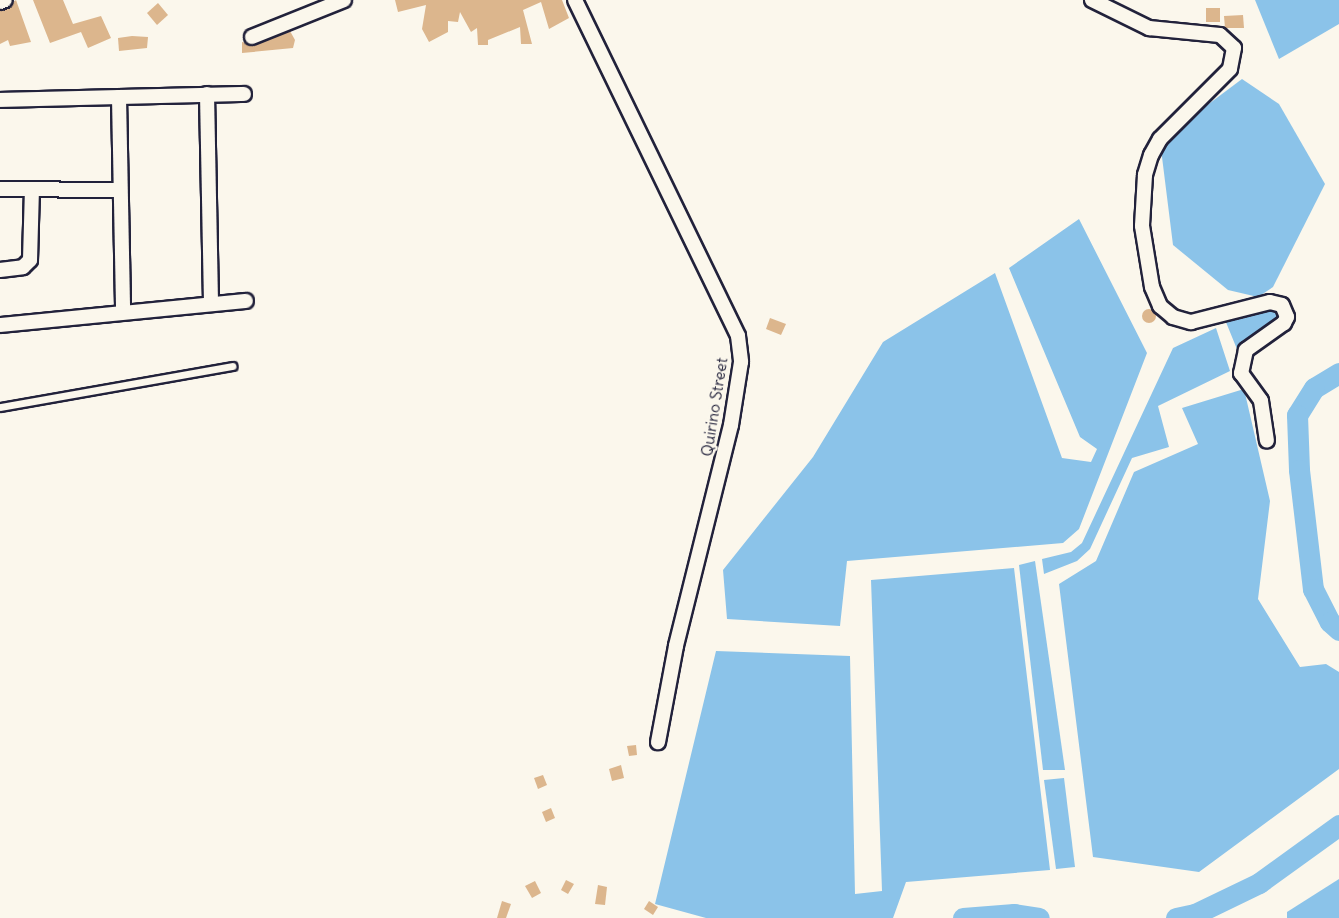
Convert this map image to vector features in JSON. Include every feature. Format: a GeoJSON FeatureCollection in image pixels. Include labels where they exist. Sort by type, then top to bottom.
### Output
{"type":"FeatureCollection","features":[{"type":"Feature","properties":{"kind":"street"},"geometry":{"type":"LineString","coordinates":[[0,2],[5,0]]}},
{"type":"Feature","properties":{"kind":"street"},"geometry":{"type":"LineString","coordinates":[[252,37],[344,0]]}},
{"type":"Feature","properties":{"kind":"street","name":"Quirino Street"},"geometry":{"type":"LineString","coordinates":[[575,0],[738,336],[741,362],[731,425],[676,646],[658,742]]}},
{"type":"Feature","properties":{"kind":"street"},"geometry":{"type":"LineString","coordinates":[[1092,0],[1149,28],[1220,35],[1234,48],[1230,69],[1160,139],[1151,154],[1145,175],[1142,226],[1152,286],[1160,306],[1173,317],[1191,322],[1255,309],[1270,302],[1282,305],[1284,323],[1246,350],[1241,374],[1261,401],[1267,441]]}},
{"type":"Feature","properties":{"kind":"street"},"geometry":{"type":"LineString","coordinates":[[207,94],[211,304]]}},
{"type":"Feature","properties":{"kind":"street"},"geometry":{"type":"LineString","coordinates":[[0,100],[244,94]]}},
{"type":"Feature","properties":{"kind":"street"},"geometry":{"type":"LineString","coordinates":[[119,97],[123,312]]}},
{"type":"Feature","properties":{"kind":"street"},"geometry":{"type":"LineString","coordinates":[[0,189],[120,190]]}},
{"type":"Feature","properties":{"kind":"street"},"geometry":{"type":"LineString","coordinates":[[0,270],[23,267],[30,260],[32,190]]}},
{"type":"Feature","properties":{"kind":"street"},"geometry":{"type":"LineString","coordinates":[[0,325],[246,302]]}},
{"type":"Feature","properties":{"kind":"lane"},"geometry":{"type":"LineString","coordinates":[[0,406],[232,366]]}},
{"type":"Feature","properties":{"kind":"water"},"geometry":{"type":"Polygon","coordinates":[[[1255,0],[1339,0],[1339,24],[1279,59],[1255,0]]]}},
{"type":"Feature","properties":{"kind":"water"},"geometry":{"type":"Polygon","coordinates":[[[1242,79],[1279,104],[1325,184],[1273,287],[1258,297],[1228,290],[1173,245],[1161,149],[1202,109],[1242,79]]]}},
{"type":"Feature","properties":{"kind":"water"},"geometry":{"type":"Polygon","coordinates":[[[1079,219],[1147,353],[1079,529],[1063,543],[847,561],[840,626],[727,619],[723,570],[813,457],[883,342],[995,273],[1062,458],[1091,462],[1097,449],[1080,437],[1009,268],[1079,219]]]}},
{"type":"Feature","properties":{"kind":"water"},"geometry":{"type":"Polygon","coordinates":[[[1272,302],[1282,315],[1258,334],[1241,359],[1221,310],[1272,302]]]}},
{"type":"Feature","properties":{"kind":"water"},"geometry":{"type":"Polygon","coordinates":[[[1216,328],[1230,371],[1158,406],[1169,447],[1132,458],[1090,549],[1077,561],[1044,574],[1042,559],[1071,552],[1082,543],[1173,348],[1216,328]]]}},
{"type":"Feature","properties":{"kind":"water"},"geometry":{"type":"Polygon","coordinates":[[[1244,389],[1270,501],[1258,599],[1300,667],[1326,664],[1339,672],[1339,769],[1199,872],[1093,857],[1059,584],[1096,561],[1134,472],[1198,444],[1182,408],[1244,389]]]}},
{"type":"Feature","properties":{"kind":"water"},"geometry":{"type":"Polygon","coordinates":[[[1035,561],[1065,770],[1043,770],[1019,565],[1035,561]]]}},
{"type":"Feature","properties":{"kind":"water"},"geometry":{"type":"Polygon","coordinates":[[[1014,568],[1050,870],[906,882],[893,918],[706,918],[655,904],[716,651],[850,656],[855,894],[882,891],[871,580],[1014,568]]]}},
{"type":"Feature","properties":{"kind":"water"},"geometry":{"type":"Polygon","coordinates":[[[1064,778],[1075,867],[1056,869],[1044,780],[1064,778]]]}},
{"type":"Feature","properties":{"kind":"water"},"geometry":{"type":"Polygon","coordinates":[[[1339,879],[1339,918],[1287,918],[1287,912],[1339,879]]]}},
{"type":"Feature","properties":{"kind":"building"},"geometry":{"type":"Polygon","coordinates":[[[16,0],[31,42],[10,46],[8,40],[0,44],[0,11],[16,0]]]}},
{"type":"Feature","properties":{"kind":"building"},"geometry":{"type":"Polygon","coordinates":[[[33,0],[63,0],[73,24],[101,16],[111,38],[88,48],[81,32],[50,43],[33,0]]]}},
{"type":"Feature","properties":{"kind":"building"},"geometry":{"type":"Polygon","coordinates":[[[395,0],[562,0],[569,18],[549,29],[541,2],[523,10],[532,44],[521,44],[520,27],[488,40],[488,45],[478,45],[477,28],[471,32],[460,12],[458,22],[448,21],[448,32],[429,42],[422,29],[426,5],[398,12],[395,0]]]}},
{"type":"Feature","properties":{"kind":"building"},"geometry":{"type":"Polygon","coordinates":[[[158,3],[168,15],[157,25],[147,13],[158,3]]]}},
{"type":"Feature","properties":{"kind":"building"},"geometry":{"type":"Polygon","coordinates":[[[1206,8],[1220,8],[1220,22],[1206,22],[1206,8]]]}},
{"type":"Feature","properties":{"kind":"building"},"geometry":{"type":"Polygon","coordinates":[[[1243,15],[1244,28],[1225,28],[1224,16],[1243,15]]]}},
{"type":"Feature","properties":{"kind":"building"},"geometry":{"type":"Polygon","coordinates":[[[290,31],[295,40],[293,48],[242,53],[242,42],[255,45],[290,31]]]}},
{"type":"Feature","properties":{"kind":"building"},"geometry":{"type":"Polygon","coordinates":[[[148,37],[147,48],[119,51],[118,38],[148,37]]]}},
{"type":"Feature","properties":{"kind":"building"},"geometry":{"type":"Polygon","coordinates":[[[1149,309],[1154,311],[1156,316],[1154,321],[1149,323],[1144,321],[1142,316],[1144,311],[1149,309]]]}},
{"type":"Feature","properties":{"kind":"building"},"geometry":{"type":"Polygon","coordinates":[[[770,318],[786,324],[781,335],[766,329],[770,318]]]}},
{"type":"Feature","properties":{"kind":"building"},"geometry":{"type":"Polygon","coordinates":[[[636,745],[637,755],[629,756],[627,746],[636,745]]]}},
{"type":"Feature","properties":{"kind":"building"},"geometry":{"type":"Polygon","coordinates":[[[621,765],[624,778],[612,781],[609,769],[621,765]]]}},
{"type":"Feature","properties":{"kind":"building"},"geometry":{"type":"Polygon","coordinates":[[[543,775],[547,785],[538,789],[534,778],[543,775]]]}},
{"type":"Feature","properties":{"kind":"building"},"geometry":{"type":"Polygon","coordinates":[[[551,808],[555,818],[546,822],[542,812],[551,808]]]}},
{"type":"Feature","properties":{"kind":"building"},"geometry":{"type":"Polygon","coordinates":[[[566,880],[574,884],[568,894],[561,890],[566,880]]]}},
{"type":"Feature","properties":{"kind":"building"},"geometry":{"type":"Polygon","coordinates":[[[535,881],[541,893],[532,898],[525,886],[535,881]]]}},
{"type":"Feature","properties":{"kind":"building"},"geometry":{"type":"Polygon","coordinates":[[[598,885],[607,887],[605,905],[595,904],[598,885]]]}},
{"type":"Feature","properties":{"kind":"building"},"geometry":{"type":"Polygon","coordinates":[[[502,901],[511,904],[506,918],[497,918],[502,901]]]}},
{"type":"Feature","properties":{"kind":"building"},"geometry":{"type":"Polygon","coordinates":[[[649,901],[658,907],[653,915],[644,909],[649,901]]]}},
{"type":"Feature","properties":{"kind":"waterway"},"geometry":{"type":"LineString","coordinates":[[1339,373],[1314,388],[1297,415],[1299,470],[1313,589],[1330,622],[1339,630]]}},
{"type":"Feature","properties":{"kind":"waterway"},"geometry":{"type":"LineString","coordinates":[[1176,918],[1195,914],[1259,883],[1339,825]]}},
{"type":"Feature","properties":{"kind":"waterway"},"geometry":{"type":"LineString","coordinates":[[963,918],[1014,914],[1039,918]]}}]}
